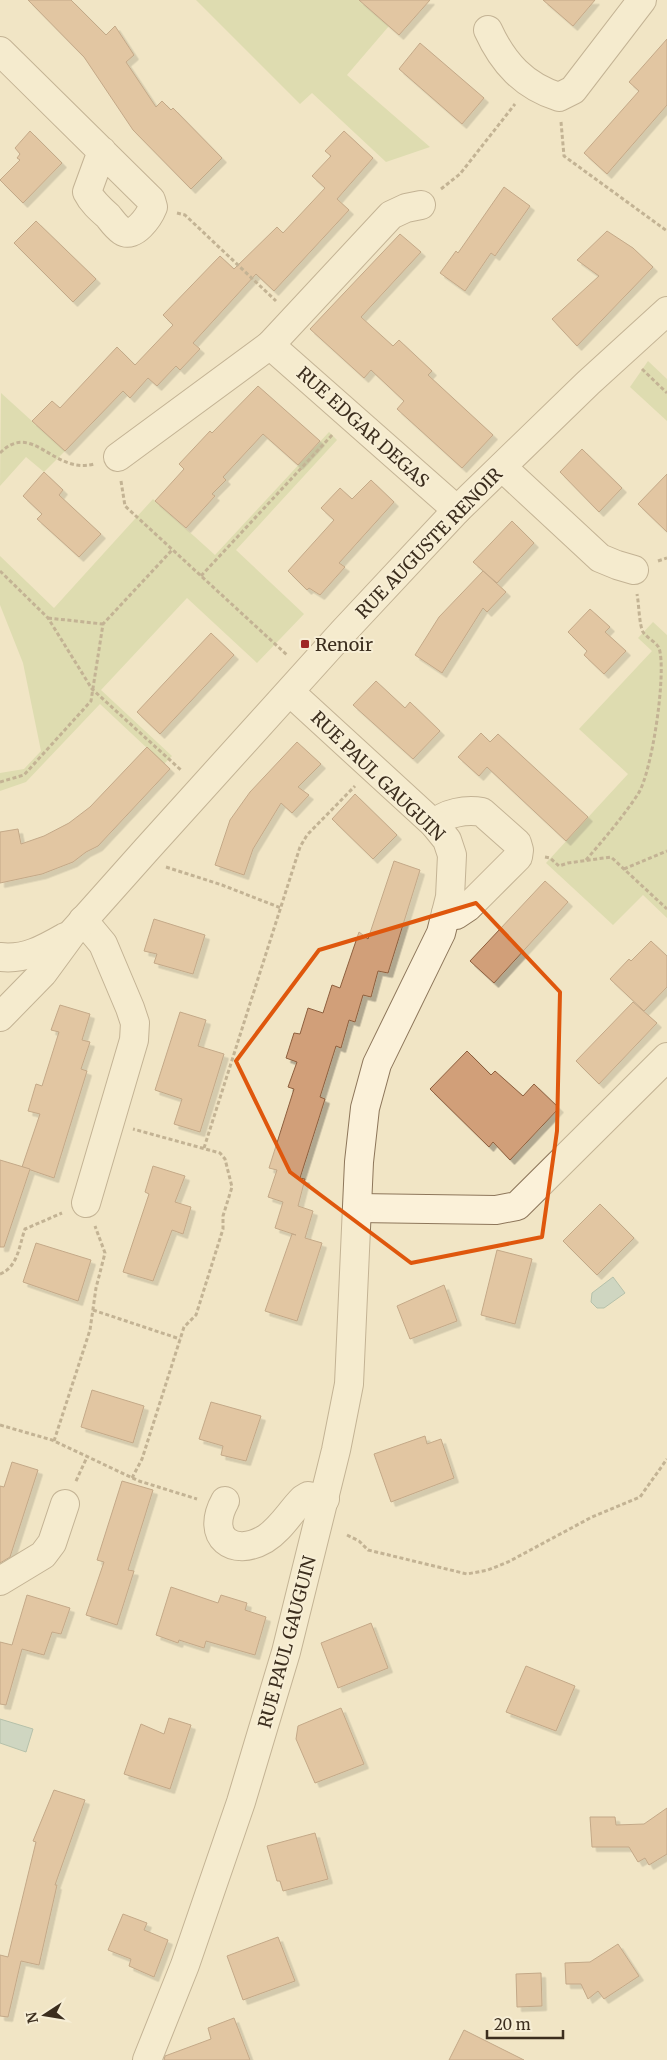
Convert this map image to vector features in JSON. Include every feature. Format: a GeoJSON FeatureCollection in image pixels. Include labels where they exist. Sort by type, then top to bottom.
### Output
{"type":"FeatureCollection","features":[{"type":"Feature","properties":{"kind":"street"},"geometry":{"type":"LineString","coordinates":[[488,30],[496,49],[508,65],[541,91],[559,97],[573,90],[642,0]]}},
{"type":"Feature","properties":{"kind":"street"},"geometry":{"type":"LineString","coordinates":[[0,51],[102,151],[150,200],[153,207],[146,219],[130,233],[122,232],[90,199],[87,192],[102,151]]}},
{"type":"Feature","properties":{"kind":"street"},"geometry":{"type":"LineString","coordinates":[[118,457],[270,345],[391,215],[406,208],[421,205]]}},
{"type":"Feature","properties":{"kind":"street","name":"RUE AUGUSTE RENOIR"},"geometry":{"type":"LineString","coordinates":[[78,926],[298,682],[457,510],[581,390],[667,311]]}},
{"type":"Feature","properties":{"kind":"street","name":"RUE EDGAR DEGAS"},"geometry":{"type":"LineString","coordinates":[[270,345],[457,510]]}},
{"type":"Feature","properties":{"kind":"street"},"geometry":{"type":"LineString","coordinates":[[502,467],[600,558],[617,566],[634,570]]}},
{"type":"Feature","properties":{"kind":"street","name":"RUE PAUL GAUGUIN"},"geometry":{"type":"LineString","coordinates":[[147,2060],[185,1965],[241,1802],[286,1652],[325,1499],[349,1384],[362,1132],[369,1086],[386,1041],[430,956],[446,913],[452,882],[452,855],[447,840],[434,824],[372,769],[298,682]]}},
{"type":"Feature","properties":{"kind":"street"},"geometry":{"type":"LineString","coordinates":[[434,824],[442,816],[474,810],[482,812],[517,843],[519,850],[518,857],[463,912],[456,915],[446,913]]}},
{"type":"Feature","properties":{"kind":"street"},"geometry":{"type":"LineString","coordinates":[[0,957],[18,957],[32,954],[78,926]]}},
{"type":"Feature","properties":{"kind":"street"},"geometry":{"type":"LineString","coordinates":[[0,1016],[43,973],[78,926]]}},
{"type":"Feature","properties":{"kind":"street"},"geometry":{"type":"LineString","coordinates":[[78,926],[103,944],[135,1023],[134,1040],[86,1202]]}},
{"type":"Feature","properties":{"kind":"street"},"geometry":{"type":"LineString","coordinates":[[0,964],[6,969],[11,987],[0,1007]]}},
{"type":"Feature","properties":{"kind":"street"},"geometry":{"type":"LineString","coordinates":[[358,1208],[496,1210],[517,1206],[667,1057]]}},
{"type":"Feature","properties":{"kind":"street"},"geometry":{"type":"LineString","coordinates":[[224,1501],[217,1521],[218,1530],[227,1542],[240,1546],[259,1542],[276,1531],[303,1499],[308,1496],[325,1499]]}},
{"type":"Feature","properties":{"kind":"street"},"geometry":{"type":"LineString","coordinates":[[0,1581],[43,1555],[52,1543],[65,1504]]}},
{"type":"Feature","properties":{"kind":"path"},"geometry":{"type":"LineString","coordinates":[[421,205],[460,174],[531,83]]}},
{"type":"Feature","properties":{"kind":"path"},"geometry":{"type":"LineString","coordinates":[[559,97],[564,156],[667,231]]}},
{"type":"Feature","properties":{"kind":"path"},"geometry":{"type":"LineString","coordinates":[[153,207],[185,215],[295,319]]}},
{"type":"Feature","properties":{"kind":"path"},"geometry":{"type":"LineString","coordinates":[[640,368],[667,393]]}},
{"type":"Feature","properties":{"kind":"path"},"geometry":{"type":"LineString","coordinates":[[201,576],[350,416]]}},
{"type":"Feature","properties":{"kind":"path"},"geometry":{"type":"LineString","coordinates":[[0,453],[8,445],[21,441],[33,444],[63,462],[84,466],[118,457],[125,506],[201,576],[298,682]]}},
{"type":"Feature","properties":{"kind":"path"},"geometry":{"type":"LineString","coordinates":[[0,782],[24,775],[91,701],[103,624],[172,550]]}},
{"type":"Feature","properties":{"kind":"path"},"geometry":{"type":"LineString","coordinates":[[586,860],[606,837],[639,792],[647,770],[663,686],[663,667],[659,648],[643,632],[634,570]]}},
{"type":"Feature","properties":{"kind":"path"},"geometry":{"type":"LineString","coordinates":[[0,571],[48,618],[92,689],[202,790]]}},
{"type":"Feature","properties":{"kind":"path"},"geometry":{"type":"LineString","coordinates":[[48,618],[103,624]]}},
{"type":"Feature","properties":{"kind":"path"},"geometry":{"type":"LineString","coordinates":[[204,1148],[300,847],[303,841],[372,769]]}},
{"type":"Feature","properties":{"kind":"path"},"geometry":{"type":"LineString","coordinates":[[624,869],[667,851]]}},
{"type":"Feature","properties":{"kind":"path"},"geometry":{"type":"LineString","coordinates":[[550,858],[559,866],[611,857],[667,909]]}},
{"type":"Feature","properties":{"kind":"path"},"geometry":{"type":"LineString","coordinates":[[165,866],[222,885],[281,908]]}},
{"type":"Feature","properties":{"kind":"path"},"geometry":{"type":"LineString","coordinates":[[108,1123],[204,1148],[223,1156],[232,1182],[232,1191],[223,1216],[223,1229],[196,1315],[184,1327],[142,1459],[132,1478]]}},
{"type":"Feature","properties":{"kind":"path"},"geometry":{"type":"LineString","coordinates":[[0,1274],[9,1270],[14,1265],[25,1230],[86,1202],[105,1253],[96,1288],[90,1330],[54,1441]]}},
{"type":"Feature","properties":{"kind":"path"},"geometry":{"type":"LineString","coordinates":[[93,1310],[180,1339]]}},
{"type":"Feature","properties":{"kind":"path"},"geometry":{"type":"LineString","coordinates":[[0,1425],[54,1441],[132,1478],[184,1495]]}},
{"type":"Feature","properties":{"kind":"path"},"geometry":{"type":"LineString","coordinates":[[347,1535],[359,1541],[368,1550],[467,1574],[479,1572],[508,1562],[592,1517],[640,1496],[667,1459]]}},
{"type":"Feature","properties":{"kind":"highlighted area"},"geometry":{"type":"Polygon","coordinates":[[[476,903],[560,992],[557,1131],[542,1237],[411,1263],[290,1172],[236,1061],[319,950],[476,903]]]}},
{"type":"Feature","properties":{"kind":"green space"},"geometry":{"type":"Polygon","coordinates":[[[196,0],[359,0],[389,26],[347,75],[430,147],[386,162],[312,93],[300,104],[196,0]]]}},
{"type":"Feature","properties":{"kind":"green space"},"geometry":{"type":"Polygon","coordinates":[[[648,361],[667,379],[667,421],[630,387],[648,361]]]}},
{"type":"Feature","properties":{"kind":"green space"},"geometry":{"type":"Polygon","coordinates":[[[1,393],[65,451],[44,472],[26,457],[0,486],[1,393]]]}},
{"type":"Feature","properties":{"kind":"green space"},"geometry":{"type":"Polygon","coordinates":[[[329,432],[337,440],[236,550],[304,614],[257,663],[187,598],[101,690],[172,756],[164,764],[100,704],[26,782],[0,791],[0,773],[24,769],[41,751],[23,663],[0,605],[0,556],[54,608],[153,499],[215,555],[329,432]]]}},
{"type":"Feature","properties":{"kind":"green space"},"geometry":{"type":"Polygon","coordinates":[[[653,622],[667,635],[667,918],[643,895],[613,925],[546,863],[628,774],[579,729],[652,651],[638,638],[653,622]]]}},
{"type":"Feature","properties":{"kind":"water"},"geometry":{"type":"Polygon","coordinates":[[[613,1277],[625,1293],[604,1308],[597,1308],[591,1302],[592,1293],[613,1277]]]}},
{"type":"Feature","properties":{"kind":"water"},"geometry":{"type":"Polygon","coordinates":[[[0,1719],[33,1729],[26,1752],[0,1743],[0,1719]]]}},
{"type":"Feature","properties":{"kind":"building"},"geometry":{"type":"Polygon","coordinates":[[[28,0],[71,0],[106,35],[115,26],[134,55],[126,62],[156,107],[162,101],[171,110],[173,108],[222,158],[191,189],[133,130],[84,57],[28,0]]]}},
{"type":"Feature","properties":{"kind":"building"},"geometry":{"type":"Polygon","coordinates":[[[359,0],[430,0],[399,35],[359,0]]]}},
{"type":"Feature","properties":{"kind":"building"},"geometry":{"type":"Polygon","coordinates":[[[543,0],[595,0],[573,26],[543,0]]]}},
{"type":"Feature","properties":{"kind":"building"},"geometry":{"type":"Polygon","coordinates":[[[667,39],[667,105],[607,174],[584,153],[639,91],[629,82],[667,39]]]}},
{"type":"Feature","properties":{"kind":"building"},"geometry":{"type":"Polygon","coordinates":[[[420,43],[484,98],[462,124],[399,69],[420,43]]]}},
{"type":"Feature","properties":{"kind":"building"},"geometry":{"type":"Polygon","coordinates":[[[30,131],[62,163],[23,203],[0,180],[20,160],[17,158],[20,154],[15,148],[30,131]]]}},
{"type":"Feature","properties":{"kind":"building"},"geometry":{"type":"Polygon","coordinates":[[[344,131],[373,158],[337,199],[349,210],[274,291],[256,274],[193,343],[200,349],[180,370],[176,366],[157,386],[148,378],[130,398],[123,391],[65,451],[32,421],[52,401],[60,408],[117,347],[135,365],[173,325],[163,315],[220,256],[234,269],[277,227],[283,233],[325,188],[312,176],[331,156],[325,151],[344,131]]]}},
{"type":"Feature","properties":{"kind":"building"},"geometry":{"type":"Polygon","coordinates":[[[504,187],[530,206],[495,256],[491,253],[465,291],[440,273],[456,251],[458,253],[504,187]]]}},
{"type":"Feature","properties":{"kind":"building"},"geometry":{"type":"Polygon","coordinates":[[[36,221],[96,279],[73,302],[14,243],[36,221]]]}},
{"type":"Feature","properties":{"kind":"building"},"geometry":{"type":"Polygon","coordinates":[[[607,231],[633,248],[653,267],[577,346],[552,319],[599,276],[577,260],[607,231]]]}},
{"type":"Feature","properties":{"kind":"building"},"geometry":{"type":"Polygon","coordinates":[[[400,234],[421,252],[361,317],[393,346],[399,340],[432,371],[428,375],[493,435],[462,468],[397,409],[404,401],[371,370],[364,378],[310,329],[400,234]]]}},
{"type":"Feature","properties":{"kind":"building"},"geometry":{"type":"Polygon","coordinates":[[[258,386],[320,441],[298,465],[263,434],[223,477],[226,480],[212,494],[215,496],[186,528],[155,501],[184,469],[179,464],[210,431],[212,433],[258,386]]]}},
{"type":"Feature","properties":{"kind":"building"},"geometry":{"type":"Polygon","coordinates":[[[582,449],[622,488],[599,512],[560,472],[582,449]]]}},
{"type":"Feature","properties":{"kind":"building"},"geometry":{"type":"Polygon","coordinates":[[[44,472],[63,490],[59,495],[101,534],[79,557],[37,519],[42,514],[23,496],[44,472]]]}},
{"type":"Feature","properties":{"kind":"building"},"geometry":{"type":"Polygon","coordinates":[[[667,474],[667,532],[638,504],[667,474]]]}},
{"type":"Feature","properties":{"kind":"building"},"geometry":{"type":"Polygon","coordinates":[[[371,480],[394,502],[339,563],[345,567],[320,595],[309,588],[307,590],[288,571],[334,520],[321,508],[340,488],[352,499],[371,480]]]}},
{"type":"Feature","properties":{"kind":"building"},"geometry":{"type":"Polygon","coordinates":[[[512,521],[534,543],[497,583],[473,562],[512,521]]]}},
{"type":"Feature","properties":{"kind":"building"},"geometry":{"type":"Polygon","coordinates":[[[483,571],[506,592],[487,612],[483,608],[442,673],[415,655],[439,617],[483,571]]]}},
{"type":"Feature","properties":{"kind":"building"},"geometry":{"type":"Polygon","coordinates":[[[590,609],[610,627],[605,632],[626,651],[604,674],[584,655],[587,651],[568,632],[590,609]]]}},
{"type":"Feature","properties":{"kind":"building"},"geometry":{"type":"Polygon","coordinates":[[[211,633],[234,655],[160,734],[137,712],[211,633]]]}},
{"type":"Feature","properties":{"kind":"building"},"geometry":{"type":"Polygon","coordinates":[[[376,681],[405,708],[410,702],[440,731],[413,759],[353,705],[376,681]]]}},
{"type":"Feature","properties":{"kind":"building"},"geometry":{"type":"Polygon","coordinates":[[[481,733],[490,742],[498,734],[588,817],[566,841],[487,767],[479,776],[458,757],[481,733]]]}},
{"type":"Feature","properties":{"kind":"building"},"geometry":{"type":"Polygon","coordinates":[[[297,742],[321,764],[298,787],[309,795],[292,813],[281,803],[253,849],[244,875],[215,865],[230,820],[250,792],[297,742]]]}},
{"type":"Feature","properties":{"kind":"building"},"geometry":{"type":"Polygon","coordinates":[[[147,747],[170,769],[98,846],[73,862],[42,874],[0,883],[0,832],[18,829],[21,844],[44,836],[69,823],[90,807],[147,747]]]}},
{"type":"Feature","properties":{"kind":"building"},"geometry":{"type":"Polygon","coordinates":[[[355,794],[397,835],[373,859],[332,819],[355,794]]]}},
{"type":"Feature","properties":{"kind":"building"},"geometry":{"type":"Polygon","coordinates":[[[394,861],[420,870],[388,973],[378,971],[371,997],[363,995],[355,1022],[349,1020],[341,1048],[336,1046],[320,1097],[325,1099],[300,1178],[305,1179],[298,1206],[313,1211],[305,1238],[322,1243],[297,1321],[265,1311],[292,1234],[296,1235],[275,1228],[283,1202],[268,1197],[277,1170],[269,1168],[294,1089],[288,1087],[297,1062],[286,1058],[294,1033],[300,1034],[308,1008],[323,1013],[332,985],[340,988],[359,932],[368,939],[394,861]]]}},
{"type":"Feature","properties":{"kind":"building"},"geometry":{"type":"Polygon","coordinates":[[[545,881],[568,902],[494,983],[470,961],[545,881]]]}},
{"type":"Feature","properties":{"kind":"building"},"geometry":{"type":"Polygon","coordinates":[[[154,919],[205,935],[193,974],[154,963],[157,954],[144,951],[154,919]]]}},
{"type":"Feature","properties":{"kind":"building"},"geometry":{"type":"Polygon","coordinates":[[[651,941],[667,956],[667,987],[644,1011],[610,979],[629,959],[631,961],[651,941]]]}},
{"type":"Feature","properties":{"kind":"building"},"geometry":{"type":"Polygon","coordinates":[[[633,1002],[657,1023],[599,1084],[576,1061],[633,1002]]]}},
{"type":"Feature","properties":{"kind":"building"},"geometry":{"type":"Polygon","coordinates":[[[60,1005],[90,1014],[82,1040],[90,1042],[81,1069],[87,1071],[54,1178],[22,1167],[40,1114],[28,1111],[36,1084],[42,1086],[59,1032],[51,1030],[60,1005]]]}},
{"type":"Feature","properties":{"kind":"building"},"geometry":{"type":"Polygon","coordinates":[[[180,1012],[206,1020],[198,1046],[224,1054],[200,1132],[174,1124],[182,1099],[155,1090],[180,1012]]]}},
{"type":"Feature","properties":{"kind":"building"},"geometry":{"type":"Polygon","coordinates":[[[467,1051],[491,1075],[495,1071],[523,1096],[534,1084],[559,1108],[510,1160],[493,1142],[489,1147],[430,1089],[467,1051]]]}},
{"type":"Feature","properties":{"kind":"building"},"geometry":{"type":"Polygon","coordinates":[[[0,1160],[30,1169],[4,1247],[0,1247],[0,1160]]]}},
{"type":"Feature","properties":{"kind":"building"},"geometry":{"type":"Polygon","coordinates":[[[153,1166],[185,1176],[175,1202],[191,1207],[183,1234],[172,1230],[153,1281],[123,1272],[149,1194],[145,1192],[153,1166]]]}},
{"type":"Feature","properties":{"kind":"building"},"geometry":{"type":"Polygon","coordinates":[[[600,1204],[634,1238],[597,1275],[563,1241],[600,1204]]]}},
{"type":"Feature","properties":{"kind":"building"},"geometry":{"type":"Polygon","coordinates":[[[36,1243],[91,1260],[78,1301],[23,1282],[36,1243]]]}},
{"type":"Feature","properties":{"kind":"building"},"geometry":{"type":"Polygon","coordinates":[[[497,1250],[532,1259],[515,1324],[481,1315],[497,1250]]]}},
{"type":"Feature","properties":{"kind":"building"},"geometry":{"type":"Polygon","coordinates":[[[444,1285],[457,1321],[410,1339],[397,1306],[444,1285]]]}},
{"type":"Feature","properties":{"kind":"building"},"geometry":{"type":"Polygon","coordinates":[[[92,1390],[144,1406],[133,1443],[81,1427],[92,1390]]]}},
{"type":"Feature","properties":{"kind":"building"},"geometry":{"type":"Polygon","coordinates":[[[211,1402],[261,1416],[246,1461],[221,1455],[223,1446],[199,1439],[211,1402]]]}},
{"type":"Feature","properties":{"kind":"building"},"geometry":{"type":"Polygon","coordinates":[[[425,1436],[427,1444],[441,1439],[454,1478],[391,1502],[374,1454],[425,1436]]]}},
{"type":"Feature","properties":{"kind":"building"},"geometry":{"type":"Polygon","coordinates":[[[12,1462],[38,1470],[10,1557],[0,1563],[0,1486],[4,1487],[12,1462]]]}},
{"type":"Feature","properties":{"kind":"building"},"geometry":{"type":"Polygon","coordinates":[[[122,1481],[153,1490],[128,1570],[134,1571],[117,1625],[86,1615],[104,1562],[97,1560],[122,1481]]]}},
{"type":"Feature","properties":{"kind":"building"},"geometry":{"type":"Polygon","coordinates":[[[171,1587],[218,1603],[221,1595],[247,1603],[245,1610],[266,1617],[255,1655],[206,1641],[204,1648],[179,1640],[178,1643],[156,1635],[171,1587]]]}},
{"type":"Feature","properties":{"kind":"building"},"geometry":{"type":"Polygon","coordinates":[[[27,1595],[70,1608],[61,1634],[52,1632],[44,1655],[22,1649],[6,1705],[0,1704],[0,1642],[12,1645],[27,1595]]]}},
{"type":"Feature","properties":{"kind":"building"},"geometry":{"type":"Polygon","coordinates":[[[371,1623],[388,1668],[338,1688],[321,1643],[371,1623]]]}},
{"type":"Feature","properties":{"kind":"building"},"geometry":{"type":"Polygon","coordinates":[[[526,1666],[575,1686],[556,1731],[506,1712],[526,1666]]]}},
{"type":"Feature","properties":{"kind":"building"},"geometry":{"type":"Polygon","coordinates":[[[341,1708],[364,1764],[315,1783],[296,1739],[298,1726],[341,1708]]]}},
{"type":"Feature","properties":{"kind":"building"},"geometry":{"type":"Polygon","coordinates":[[[169,1718],[191,1725],[170,1789],[124,1774],[141,1724],[164,1734],[169,1718]]]}},
{"type":"Feature","properties":{"kind":"building"},"geometry":{"type":"Polygon","coordinates":[[[54,1790],[85,1800],[55,1885],[57,1885],[39,1965],[21,1961],[8,2017],[0,2016],[0,1955],[8,1957],[36,1842],[33,1841],[54,1790]]]}},
{"type":"Feature","properties":{"kind":"building"},"geometry":{"type":"Polygon","coordinates":[[[667,1808],[667,1854],[649,1865],[645,1858],[638,1862],[629,1847],[592,1847],[590,1817],[615,1817],[616,1825],[644,1824],[667,1808]]]}},
{"type":"Feature","properties":{"kind":"building"},"geometry":{"type":"Polygon","coordinates":[[[315,1833],[328,1879],[283,1891],[280,1881],[277,1881],[267,1846],[315,1833]]]}},
{"type":"Feature","properties":{"kind":"building"},"geometry":{"type":"Polygon","coordinates":[[[123,1914],[147,1923],[144,1930],[168,1940],[154,1977],[129,1966],[131,1959],[108,1950],[123,1914]]]}},
{"type":"Feature","properties":{"kind":"building"},"geometry":{"type":"Polygon","coordinates":[[[278,1937],[295,1981],[243,2000],[227,1956],[278,1937]]]}},
{"type":"Feature","properties":{"kind":"building"},"geometry":{"type":"Polygon","coordinates":[[[618,1944],[639,1976],[604,1999],[598,1991],[588,1999],[581,1984],[566,1984],[565,1963],[590,1962],[618,1944]]]}},
{"type":"Feature","properties":{"kind":"building"},"geometry":{"type":"Polygon","coordinates":[[[541,1973],[542,2006],[517,2007],[516,1974],[541,1973]]]}},
{"type":"Feature","properties":{"kind":"building"},"geometry":{"type":"Polygon","coordinates":[[[234,2018],[250,2060],[164,2060],[165,2056],[211,2039],[208,2028],[234,2018]]]}},
{"type":"Feature","properties":{"kind":"building"},"geometry":{"type":"Polygon","coordinates":[[[464,2030],[524,2060],[449,2060],[464,2030]]]}},
{"type":"Feature","properties":{"kind":"place","name":"Renoir"},"geometry":{"type":"Point","coordinates":[305,644]}}]}
